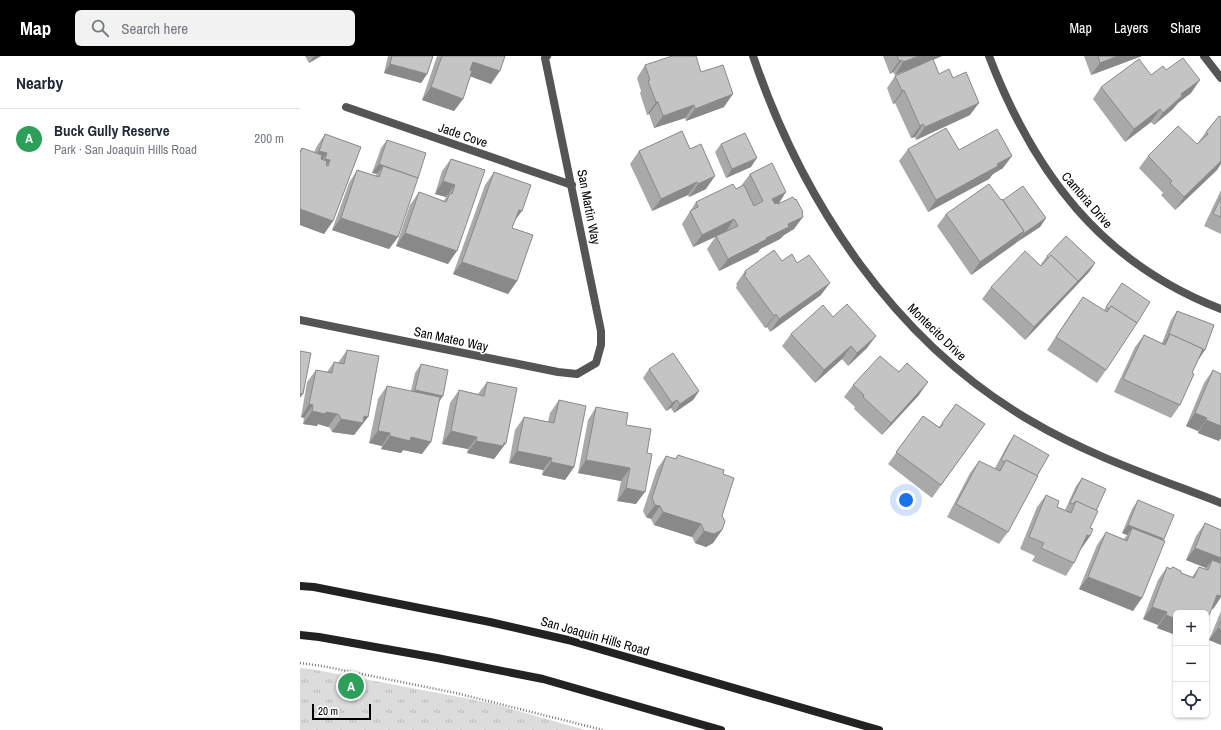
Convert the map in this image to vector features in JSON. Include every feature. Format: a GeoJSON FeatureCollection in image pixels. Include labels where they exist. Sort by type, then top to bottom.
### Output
{"type":"FeatureCollection","features":[{"type":"Feature","properties":{"kind":"main road","name":"San Joaquin Hills Road"},"geometry":{"type":"LineString","coordinates":[[300,586],[314,587],[490,622],[568,640],[878,730]]}},
{"type":"Feature","properties":{"kind":"main road"},"geometry":{"type":"LineString","coordinates":[[300,635],[437,658],[543,679],[721,730]]}},
{"type":"Feature","properties":{"kind":"street","name":"San Martin Way"},"geometry":{"type":"LineString","coordinates":[[548,56],[546,58],[601,331],[601,345],[596,363]]}},
{"type":"Feature","properties":{"kind":"street","name":"Montecito Drive"},"geometry":{"type":"LineString","coordinates":[[753,56],[762,84],[786,141],[827,216],[876,286],[926,341],[985,391],[1032,422],[1082,448],[1221,503]]}},
{"type":"Feature","properties":{"kind":"street","name":"Cambria Drive"},"geometry":{"type":"LineString","coordinates":[[989,56],[1009,101],[1038,157],[1058,187],[1082,216],[1108,242],[1137,265],[1168,285],[1201,302],[1221,309]]}},
{"type":"Feature","properties":{"kind":"street"},"geometry":{"type":"LineString","coordinates":[[1204,56],[1221,78]]}},
{"type":"Feature","properties":{"kind":"street","name":"Jade Cove"},"geometry":{"type":"LineString","coordinates":[[346,107],[572,185]]}},
{"type":"Feature","properties":{"kind":"street","name":"San Mateo Way"},"geometry":{"type":"LineString","coordinates":[[300,320],[558,372],[577,374],[596,363]]}},
{"type":"Feature","properties":{"kind":"path"},"geometry":{"type":"LineString","coordinates":[[300,663],[322,666],[456,693],[603,730]]}},
{"type":"Feature","properties":{"kind":"green space"},"geometry":{"type":"Polygon","coordinates":[[[300,668],[491,703],[585,730],[300,730],[300,668]]]}},
{"type":"Feature","properties":{"kind":"building"},"geometry":{"type":"Polygon","coordinates":[[[392,56],[433,56],[427,74],[390,64],[392,56]]]}},
{"type":"Feature","properties":{"kind":"building"},"geometry":{"type":"Polygon","coordinates":[[[442,56],[505,56],[500,71],[473,62],[470,70],[472,71],[463,99],[431,87],[442,56]]]}},
{"type":"Feature","properties":{"kind":"building"},"geometry":{"type":"Polygon","coordinates":[[[672,56],[696,56],[701,72],[723,65],[733,94],[695,109],[694,105],[663,116],[648,81],[650,80],[645,65],[672,56]]]}},
{"type":"Feature","properties":{"kind":"building"},"geometry":{"type":"Polygon","coordinates":[[[897,56],[919,56],[903,62],[902,60],[899,61],[897,56]]]}},
{"type":"Feature","properties":{"kind":"building"},"geometry":{"type":"Polygon","coordinates":[[[1098,56],[1118,56],[1100,63],[1098,56]]]}},
{"type":"Feature","properties":{"kind":"building"},"geometry":{"type":"Polygon","coordinates":[[[1183,58],[1200,80],[1181,94],[1182,96],[1163,113],[1160,109],[1134,129],[1101,87],[1139,59],[1151,75],[1163,66],[1166,70],[1183,58]]]}},
{"type":"Feature","properties":{"kind":"building"},"geometry":{"type":"Polygon","coordinates":[[[933,59],[939,74],[949,69],[953,78],[966,72],[979,103],[925,127],[923,124],[920,126],[904,90],[902,91],[895,76],[933,59]]]}},
{"type":"Feature","properties":{"kind":"building"},"geometry":{"type":"Polygon","coordinates":[[[1219,116],[1221,117],[1221,161],[1184,197],[1170,183],[1172,181],[1148,156],[1178,126],[1197,144],[1208,134],[1206,132],[1219,116]]]}},
{"type":"Feature","properties":{"kind":"building"},"geometry":{"type":"Polygon","coordinates":[[[946,128],[959,150],[997,129],[1012,156],[997,164],[998,166],[936,200],[908,149],[946,128]]]}},
{"type":"Feature","properties":{"kind":"building"},"geometry":{"type":"Polygon","coordinates":[[[682,131],[690,149],[701,144],[715,176],[698,184],[697,182],[661,199],[639,151],[682,131]]]}},
{"type":"Feature","properties":{"kind":"building"},"geometry":{"type":"Polygon","coordinates":[[[745,133],[757,158],[732,169],[721,144],[745,133]]]}},
{"type":"Feature","properties":{"kind":"building"},"geometry":{"type":"Polygon","coordinates":[[[325,134],[361,147],[333,221],[300,209],[300,153],[302,148],[322,155],[321,159],[327,161],[326,165],[328,166],[330,160],[325,159],[327,153],[319,151],[325,134]]]}},
{"type":"Feature","properties":{"kind":"building"},"geometry":{"type":"Polygon","coordinates":[[[387,140],[426,153],[418,178],[379,164],[387,140]]]}},
{"type":"Feature","properties":{"kind":"building"},"geometry":{"type":"Polygon","coordinates":[[[451,159],[485,170],[457,251],[405,233],[419,192],[446,202],[450,193],[452,194],[455,185],[443,181],[451,159]]]}},
{"type":"Feature","properties":{"kind":"building"},"geometry":{"type":"Polygon","coordinates":[[[772,163],[786,192],[772,199],[775,204],[778,204],[793,197],[795,200],[796,199],[803,212],[803,217],[788,224],[789,227],[728,259],[716,236],[738,226],[734,219],[702,235],[690,211],[698,207],[696,202],[733,184],[736,189],[744,185],[754,206],[763,201],[750,174],[772,163]]]}},
{"type":"Feature","properties":{"kind":"building"},"geometry":{"type":"Polygon","coordinates":[[[383,166],[418,178],[398,237],[341,218],[357,170],[379,177],[383,166]]]}},
{"type":"Feature","properties":{"kind":"building"},"geometry":{"type":"Polygon","coordinates":[[[494,172],[531,185],[522,211],[519,210],[512,228],[533,235],[517,281],[462,262],[494,172]]]}},
{"type":"Feature","properties":{"kind":"building"},"geometry":{"type":"Polygon","coordinates":[[[989,184],[1001,200],[1002,199],[1024,231],[980,262],[946,214],[989,184]]]}},
{"type":"Feature","properties":{"kind":"building"},"geometry":{"type":"Polygon","coordinates":[[[1023,186],[1046,218],[1023,234],[1024,231],[1003,200],[1023,186]]]}},
{"type":"Feature","properties":{"kind":"building"},"geometry":{"type":"Polygon","coordinates":[[[1221,197],[1221,217],[1213,214],[1221,197]]]}},
{"type":"Feature","properties":{"kind":"building"},"geometry":{"type":"Polygon","coordinates":[[[1066,236],[1095,263],[1078,281],[1051,255],[1049,258],[1047,256],[1066,236]]]}},
{"type":"Feature","properties":{"kind":"building"},"geometry":{"type":"Polygon","coordinates":[[[774,250],[782,261],[792,254],[797,263],[809,255],[830,283],[779,319],[776,314],[774,316],[744,275],[746,274],[745,271],[774,250]]]}},
{"type":"Feature","properties":{"kind":"building"},"geometry":{"type":"Polygon","coordinates":[[[1025,251],[1041,266],[1051,255],[1078,281],[1034,327],[991,287],[1025,251]]]}},
{"type":"Feature","properties":{"kind":"building"},"geometry":{"type":"Polygon","coordinates":[[[1122,283],[1150,302],[1137,323],[1111,306],[1109,309],[1106,307],[1122,283]]]}},
{"type":"Feature","properties":{"kind":"building"},"geometry":{"type":"Polygon","coordinates":[[[1083,297],[1107,312],[1111,306],[1137,323],[1106,370],[1056,337],[1083,297]]]}},
{"type":"Feature","properties":{"kind":"building"},"geometry":{"type":"Polygon","coordinates":[[[847,304],[876,336],[857,353],[851,346],[824,370],[791,334],[823,305],[833,317],[847,304]]]}},
{"type":"Feature","properties":{"kind":"building"},"geometry":{"type":"Polygon","coordinates":[[[1177,311],[1214,325],[1205,350],[1170,334],[1169,337],[1168,336],[1177,311]]]}},
{"type":"Feature","properties":{"kind":"building"},"geometry":{"type":"Polygon","coordinates":[[[1170,334],[1203,349],[1180,405],[1123,379],[1144,335],[1165,345],[1170,334]]]}},
{"type":"Feature","properties":{"kind":"building"},"geometry":{"type":"Polygon","coordinates":[[[347,350],[379,356],[368,417],[364,416],[363,423],[341,419],[337,414],[326,412],[325,414],[312,411],[313,405],[309,404],[316,370],[332,373],[334,362],[344,364],[347,350]]]}},
{"type":"Feature","properties":{"kind":"building"},"geometry":{"type":"Polygon","coordinates":[[[300,351],[311,353],[303,394],[300,393],[300,351]]]}},
{"type":"Feature","properties":{"kind":"building"},"geometry":{"type":"Polygon","coordinates":[[[673,353],[699,391],[680,404],[677,400],[672,403],[649,369],[673,353]]]}},
{"type":"Feature","properties":{"kind":"building"},"geometry":{"type":"Polygon","coordinates":[[[880,356],[899,372],[907,363],[928,382],[891,423],[863,397],[864,395],[853,385],[880,356]]]}},
{"type":"Feature","properties":{"kind":"building"},"geometry":{"type":"Polygon","coordinates":[[[421,364],[448,370],[443,396],[415,390],[421,364]]]}},
{"type":"Feature","properties":{"kind":"building"},"geometry":{"type":"Polygon","coordinates":[[[1213,370],[1221,374],[1221,426],[1206,420],[1207,418],[1195,413],[1213,370]]]}},
{"type":"Feature","properties":{"kind":"building"},"geometry":{"type":"Polygon","coordinates":[[[487,382],[517,388],[506,443],[504,443],[503,446],[476,441],[477,437],[451,431],[459,390],[484,396],[487,382]]]}},
{"type":"Feature","properties":{"kind":"building"},"geometry":{"type":"Polygon","coordinates":[[[387,386],[440,397],[431,442],[411,437],[410,441],[390,436],[390,433],[378,431],[387,386]]]}},
{"type":"Feature","properties":{"kind":"building"},"geometry":{"type":"Polygon","coordinates":[[[559,400],[586,406],[574,467],[551,462],[552,458],[517,451],[524,417],[554,423],[559,400]]]}},
{"type":"Feature","properties":{"kind":"building"},"geometry":{"type":"Polygon","coordinates":[[[956,404],[985,424],[941,485],[896,452],[923,416],[940,428],[956,404]]]}},
{"type":"Feature","properties":{"kind":"building"},"geometry":{"type":"Polygon","coordinates":[[[596,407],[628,413],[626,425],[651,429],[647,453],[652,454],[645,492],[626,488],[630,468],[586,460],[596,407]]]}},
{"type":"Feature","properties":{"kind":"building"},"geometry":{"type":"Polygon","coordinates":[[[1014,435],[1049,455],[1037,476],[1006,460],[1004,462],[1001,460],[1014,435]]]}},
{"type":"Feature","properties":{"kind":"building"},"geometry":{"type":"Polygon","coordinates":[[[678,455],[724,470],[723,474],[734,478],[722,516],[725,521],[722,530],[714,534],[704,531],[701,524],[663,512],[660,506],[655,505],[652,498],[666,456],[676,459],[678,455]]]}},
{"type":"Feature","properties":{"kind":"building"},"geometry":{"type":"Polygon","coordinates":[[[1006,460],[1038,476],[1008,532],[956,504],[979,461],[1000,471],[1006,460]]]}},
{"type":"Feature","properties":{"kind":"building"},"geometry":{"type":"Polygon","coordinates":[[[1082,478],[1106,489],[1096,511],[1076,501],[1073,504],[1070,503],[1082,478]]]}},
{"type":"Feature","properties":{"kind":"building"},"geometry":{"type":"Polygon","coordinates":[[[1046,495],[1059,501],[1057,507],[1071,513],[1076,501],[1098,511],[1090,528],[1093,529],[1090,536],[1087,535],[1074,563],[1041,548],[1044,543],[1029,537],[1046,495]]]}},
{"type":"Feature","properties":{"kind":"building"},"geometry":{"type":"Polygon","coordinates":[[[1138,500],[1174,515],[1164,539],[1128,525],[1138,500]]]}},
{"type":"Feature","properties":{"kind":"building"},"geometry":{"type":"Polygon","coordinates":[[[1205,523],[1221,530],[1221,558],[1195,548],[1205,523]]]}},
{"type":"Feature","properties":{"kind":"building"},"geometry":{"type":"Polygon","coordinates":[[[1132,528],[1165,541],[1142,598],[1088,577],[1106,532],[1127,541],[1132,528]]]}},
{"type":"Feature","properties":{"kind":"building"},"geometry":{"type":"Polygon","coordinates":[[[1212,560],[1220,563],[1221,561],[1221,596],[1217,595],[1209,615],[1209,610],[1173,610],[1173,618],[1166,615],[1167,612],[1152,607],[1167,567],[1170,569],[1173,567],[1181,571],[1181,573],[1194,578],[1199,567],[1208,570],[1212,560]]]}},
{"type":"Feature","properties":{"kind":"building"},"geometry":{"type":"Polygon","coordinates":[[[1221,621],[1221,629],[1218,628],[1221,621]]]}},
{"type":"Feature","properties":{"kind":"place","name":"Buck Gully Reserve"},"geometry":{"type":"Point","coordinates":[351,686]}}]}
